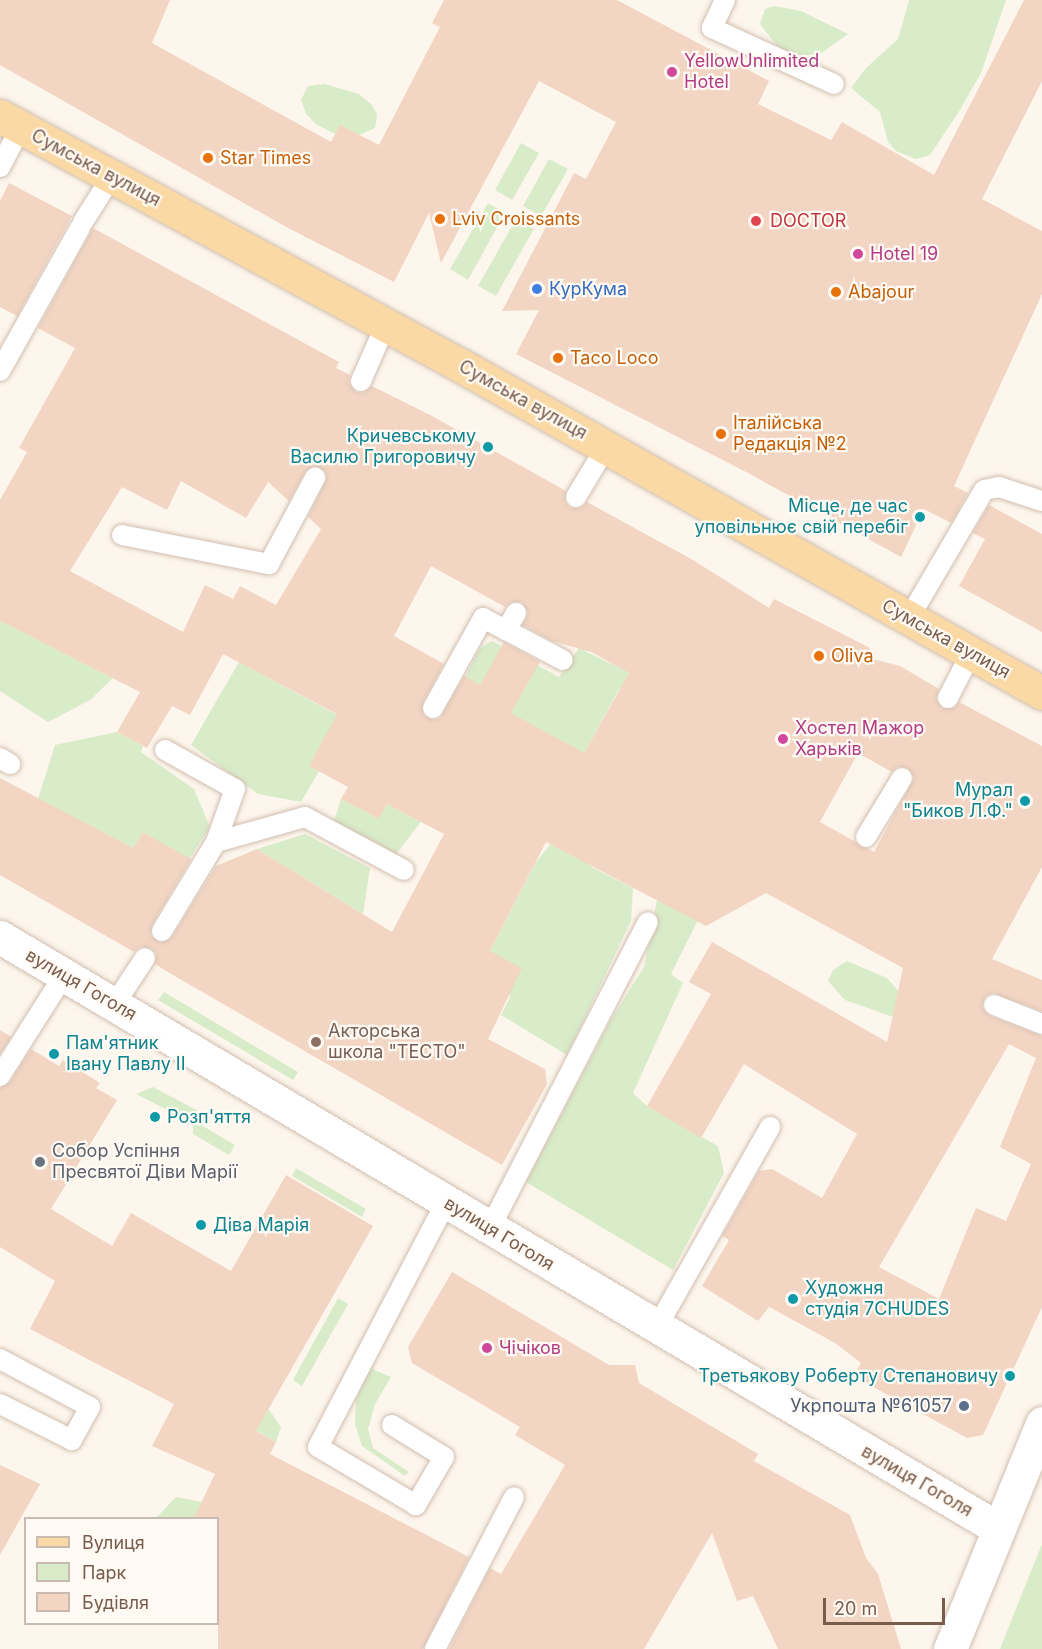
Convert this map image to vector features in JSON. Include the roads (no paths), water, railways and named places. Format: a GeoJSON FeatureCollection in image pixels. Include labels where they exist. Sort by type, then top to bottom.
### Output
{"type":"FeatureCollection","features":[{"type":"Feature","properties":{"kind":"main road","name":"Сумська вулиця"},"geometry":{"type":"LineString","coordinates":[[10,121],[386,324],[1042,693]]}},
{"type":"Feature","properties":{"kind":"street","name":"вулиця Гоголя"},"geometry":{"type":"LineString","coordinates":[[0,937],[999,1529]]}},
{"type":"Feature","properties":{"kind":"street"},"geometry":{"type":"LineString","coordinates":[[950,1649],[1042,1423]]}},
{"type":"Feature","properties":{"kind":"lane"},"geometry":{"type":"LineString","coordinates":[[725,0],[712,28],[834,84]]}},
{"type":"Feature","properties":{"kind":"lane"},"geometry":{"type":"LineString","coordinates":[[0,167],[10,121]]}},
{"type":"Feature","properties":{"kind":"lane"},"geometry":{"type":"LineString","coordinates":[[0,371],[81,225],[112,176]]}},
{"type":"Feature","properties":{"kind":"lane"},"geometry":{"type":"LineString","coordinates":[[361,381],[386,324]]}},
{"type":"Feature","properties":{"kind":"lane"},"geometry":{"type":"LineString","coordinates":[[576,496],[606,447]]}},
{"type":"Feature","properties":{"kind":"lane"},"geometry":{"type":"LineString","coordinates":[[122,535],[269,564],[315,478]]}},
{"type":"Feature","properties":{"kind":"lane"},"geometry":{"type":"LineString","coordinates":[[909,618],[984,490],[999,487],[1042,501]]}},
{"type":"Feature","properties":{"kind":"lane"},"geometry":{"type":"LineString","coordinates":[[433,708],[483,618],[511,622],[563,660]]}},
{"type":"Feature","properties":{"kind":"lane"},"geometry":{"type":"LineString","coordinates":[[948,698],[971,653]]}},
{"type":"Feature","properties":{"kind":"lane"},"geometry":{"type":"LineString","coordinates":[[162,931],[216,843],[235,789],[165,750]]}},
{"type":"Feature","properties":{"kind":"lane"},"geometry":{"type":"LineString","coordinates":[[866,837],[902,778]]}},
{"type":"Feature","properties":{"kind":"lane"},"geometry":{"type":"LineString","coordinates":[[216,843],[305,818],[404,870]]}},
{"type":"Feature","properties":{"kind":"lane"},"geometry":{"type":"LineString","coordinates":[[490,1228],[648,922]]}},
{"type":"Feature","properties":{"kind":"lane"},"geometry":{"type":"LineString","coordinates":[[114,1005],[145,958]]}},
{"type":"Feature","properties":{"kind":"lane"},"geometry":{"type":"LineString","coordinates":[[0,1076],[64,975]]}},
{"type":"Feature","properties":{"kind":"lane"},"geometry":{"type":"LineString","coordinates":[[994,1005],[1042,1024]]}},
{"type":"Feature","properties":{"kind":"lane"},"geometry":{"type":"LineString","coordinates":[[657,1327],[770,1127]]}},
{"type":"Feature","properties":{"kind":"lane"},"geometry":{"type":"LineString","coordinates":[[392,1425],[444,1457],[416,1505],[318,1447],[446,1202]]}},
{"type":"Feature","properties":{"kind":"lane"},"geometry":{"type":"LineString","coordinates":[[0,1359],[90,1407],[72,1440],[0,1404]]}},
{"type":"Feature","properties":{"kind":"lane"},"geometry":{"type":"LineString","coordinates":[[435,1649],[514,1497]]}},
{"type":"Feature","properties":{"kind":"place","name":"YellowUnlimited Hotel"},"geometry":{"type":"Point","coordinates":[672,72]}},
{"type":"Feature","properties":{"kind":"place","name":"Star Times"},"geometry":{"type":"Point","coordinates":[208,158]}},
{"type":"Feature","properties":{"kind":"place","name":"Lviv Croissants"},"geometry":{"type":"Point","coordinates":[440,219]}},
{"type":"Feature","properties":{"kind":"place","name":"DOCTOR"},"geometry":{"type":"Point","coordinates":[756,221]}},
{"type":"Feature","properties":{"kind":"place","name":"Hotel 19"},"geometry":{"type":"Point","coordinates":[858,254]}},
{"type":"Feature","properties":{"kind":"place","name":"КурКума"},"geometry":{"type":"Point","coordinates":[537,289]}},
{"type":"Feature","properties":{"kind":"place","name":"Abajour"},"geometry":{"type":"Point","coordinates":[836,292]}},
{"type":"Feature","properties":{"kind":"place","name":"Taco Loco"},"geometry":{"type":"Point","coordinates":[558,358]}},
{"type":"Feature","properties":{"kind":"place","name":"Італійська Редакція №2"},"geometry":{"type":"Point","coordinates":[721,434]}},
{"type":"Feature","properties":{"kind":"place","name":"Кричевському Василю Григоровичу"},"geometry":{"type":"Point","coordinates":[488,447]}},
{"type":"Feature","properties":{"kind":"place","name":"Місце, де час уповільнює свій перебіг"},"geometry":{"type":"Point","coordinates":[920,517]}},
{"type":"Feature","properties":{"kind":"place","name":"Oliva"},"geometry":{"type":"Point","coordinates":[819,656]}},
{"type":"Feature","properties":{"kind":"place","name":"Хостел Мажор Харьків"},"geometry":{"type":"Point","coordinates":[783,739]}},
{"type":"Feature","properties":{"kind":"place","name":"Мурал \"Биков Л.Ф.\""},"geometry":{"type":"Point","coordinates":[1025,801]}},
{"type":"Feature","properties":{"kind":"place","name":"Акторська школа \"ТЕСТО\""},"geometry":{"type":"Point","coordinates":[316,1042]}},
{"type":"Feature","properties":{"kind":"place","name":"Пам'ятник Івану Павлу II"},"geometry":{"type":"Point","coordinates":[54,1054]}},
{"type":"Feature","properties":{"kind":"place","name":"Розп'яття"},"geometry":{"type":"Point","coordinates":[155,1117]}},
{"type":"Feature","properties":{"kind":"place","name":"Собор Успіння Пресвятої Діви Марії"},"geometry":{"type":"Point","coordinates":[40,1162]}},
{"type":"Feature","properties":{"kind":"place","name":"Діва Марія"},"geometry":{"type":"Point","coordinates":[201,1225]}},
{"type":"Feature","properties":{"kind":"place","name":"Художня студія 7CHUDES"},"geometry":{"type":"Point","coordinates":[793,1299]}},
{"type":"Feature","properties":{"kind":"place","name":"Чічіков"},"geometry":{"type":"Point","coordinates":[487,1348]}},
{"type":"Feature","properties":{"kind":"place","name":"Третьякову Роберту Степановичу"},"geometry":{"type":"Point","coordinates":[1010,1376]}},
{"type":"Feature","properties":{"kind":"place","name":"Укрпошта №61057"},"geometry":{"type":"Point","coordinates":[964,1406]}}]}
